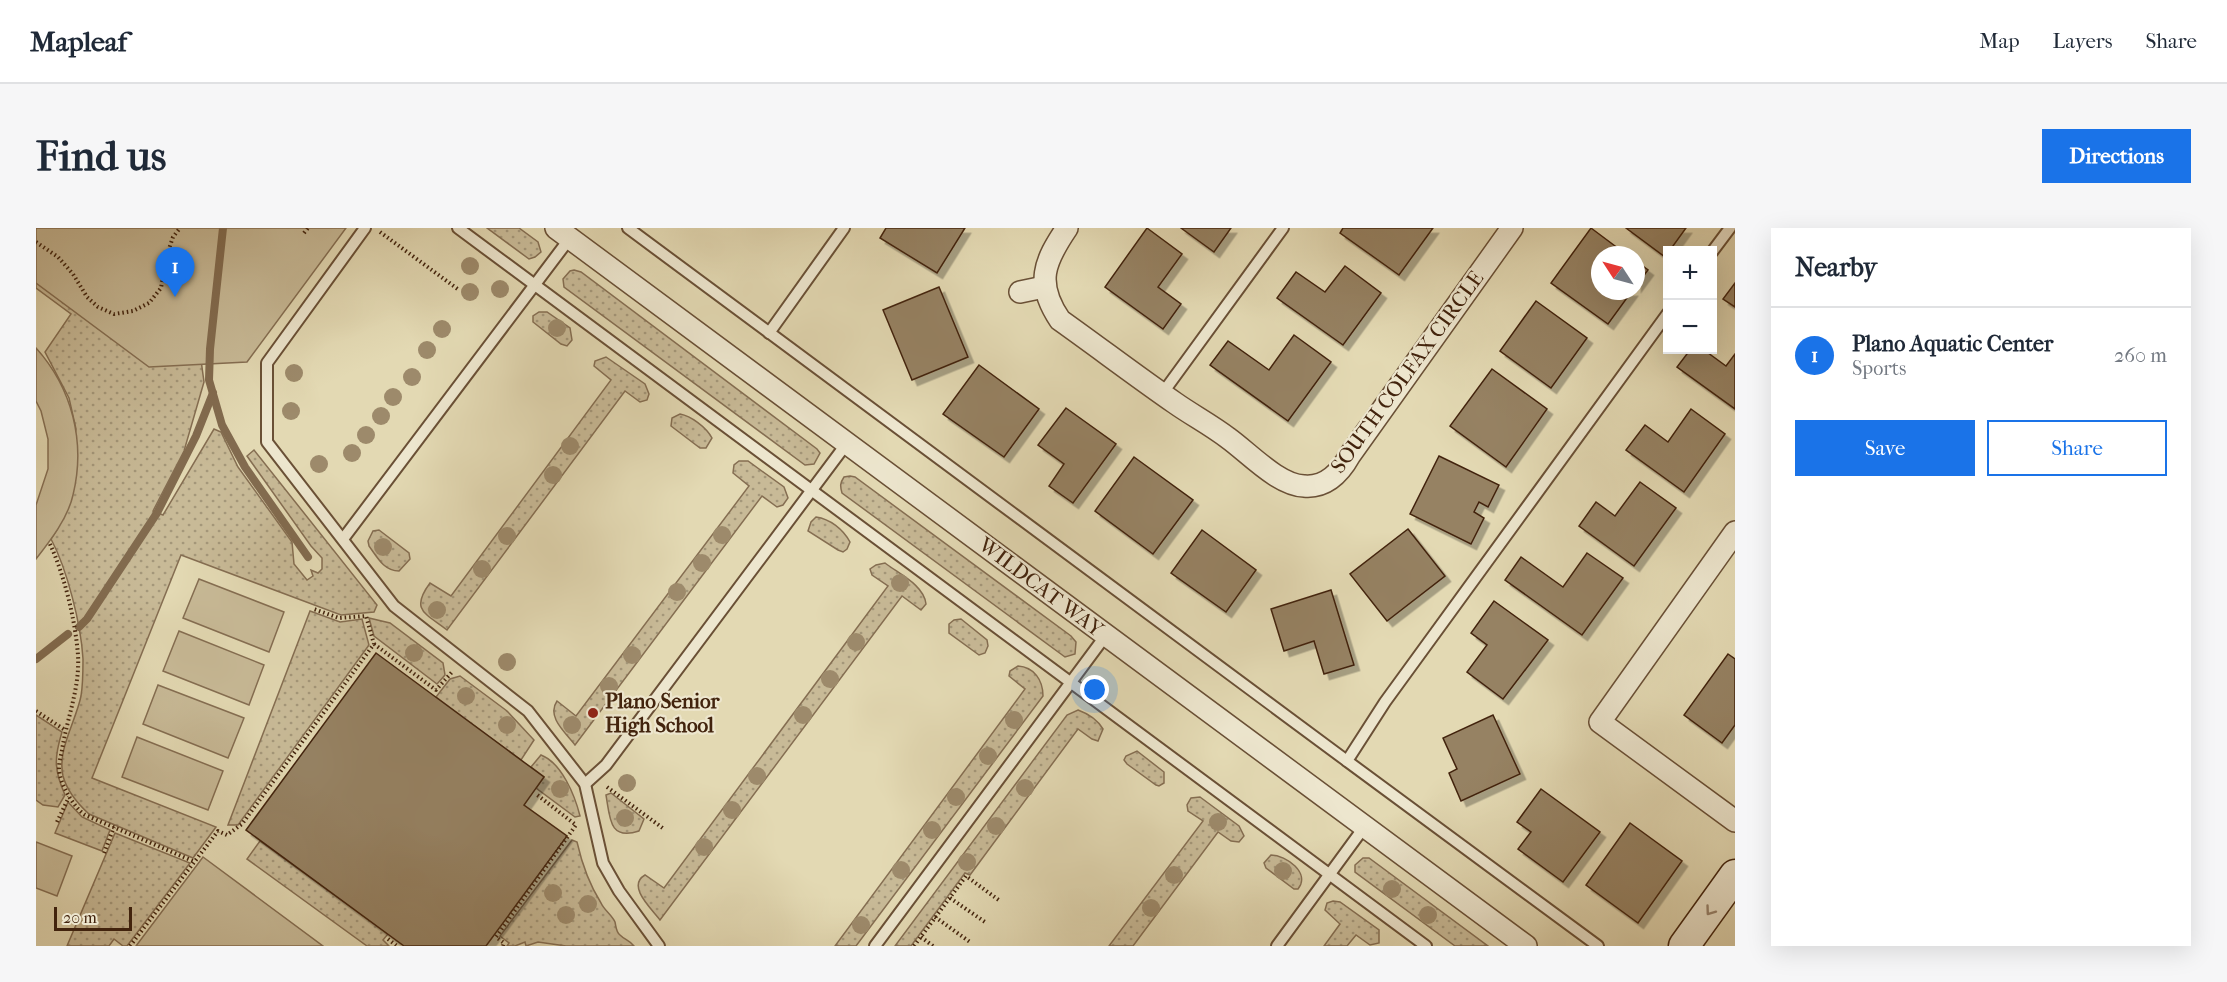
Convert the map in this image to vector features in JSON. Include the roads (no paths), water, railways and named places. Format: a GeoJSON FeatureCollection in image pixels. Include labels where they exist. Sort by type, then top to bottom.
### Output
{"type":"FeatureCollection","features":[{"type":"Feature","properties":{"kind":"main road"},"geometry":{"type":"LineString","coordinates":[[1684,946],[1735,875]]}},
{"type":"Feature","properties":{"kind":"street"},"geometry":{"type":"LineString","coordinates":[[1020,292],[1044,286],[1048,259],[1067,228]]}},
{"type":"Feature","properties":{"kind":"street","name":"SOUTH COLFAX CIRCLE"},"geometry":{"type":"LineString","coordinates":[[1044,286],[1050,305],[1060,320],[1162,394],[1228,437],[1277,476],[1290,483],[1304,486],[1319,485],[1332,478],[1342,468],[1383,407],[1512,228]]}},
{"type":"Feature","properties":{"kind":"street","name":"WILDCAT WAY"},"geometry":{"type":"LineString","coordinates":[[563,233],[1526,946]]}},
{"type":"Feature","properties":{"kind":"street"},"geometry":{"type":"LineString","coordinates":[[1733,815],[1600,722],[1735,532]]}},
{"type":"Feature","properties":{"kind":"lane"},"geometry":{"type":"LineString","coordinates":[[365,228],[267,363],[267,442],[394,606],[528,711],[585,784],[603,863],[619,891],[659,946]]}},
{"type":"Feature","properties":{"kind":"lane"},"geometry":{"type":"LineString","coordinates":[[458,228],[1426,946]]}},
{"type":"Feature","properties":{"kind":"lane"},"geometry":{"type":"LineString","coordinates":[[628,228],[1598,946]]}},
{"type":"Feature","properties":{"kind":"lane"},"geometry":{"type":"LineString","coordinates":[[769,333],[844,228]]}},
{"type":"Feature","properties":{"kind":"lane"},"geometry":{"type":"LineString","coordinates":[[1162,394],[1283,228]]}},
{"type":"Feature","properties":{"kind":"lane"},"geometry":{"type":"LineString","coordinates":[[1717,246],[1730,228]]}},
{"type":"Feature","properties":{"kind":"lane"},"geometry":{"type":"LineString","coordinates":[[342,539],[535,285],[563,233]]}},
{"type":"Feature","properties":{"kind":"lane"},"geometry":{"type":"LineString","coordinates":[[1347,761],[1385,702],[1663,320]]}},
{"type":"Feature","properties":{"kind":"lane"},"geometry":{"type":"LineString","coordinates":[[585,784],[606,765],[847,443]]}},
{"type":"Feature","properties":{"kind":"lane"},"geometry":{"type":"LineString","coordinates":[[876,946],[1106,635]]}},
{"type":"Feature","properties":{"kind":"lane"},"geometry":{"type":"LineString","coordinates":[[1277,946],[1365,826]]}},
{"type":"Feature","properties":{"kind":"waterway"},"geometry":{"type":"LineString","coordinates":[[223,228],[210,349],[209,380],[222,425],[245,467],[308,557]]}},
{"type":"Feature","properties":{"kind":"waterway"},"geometry":{"type":"LineString","coordinates":[[79,627],[87,619],[157,513],[196,436],[213,393]]}},
{"type":"Feature","properties":{"kind":"waterway"},"geometry":{"type":"LineString","coordinates":[[36,659],[68,634]]}},
{"type":"Feature","properties":{"kind":"place","name":"Plano Aquatic Center"},"geometry":{"type":"Point","coordinates":[175,297]}},
{"type":"Feature","properties":{"kind":"place","name":"Plano Senior High School"},"geometry":{"type":"Point","coordinates":[593,713]}}]}
